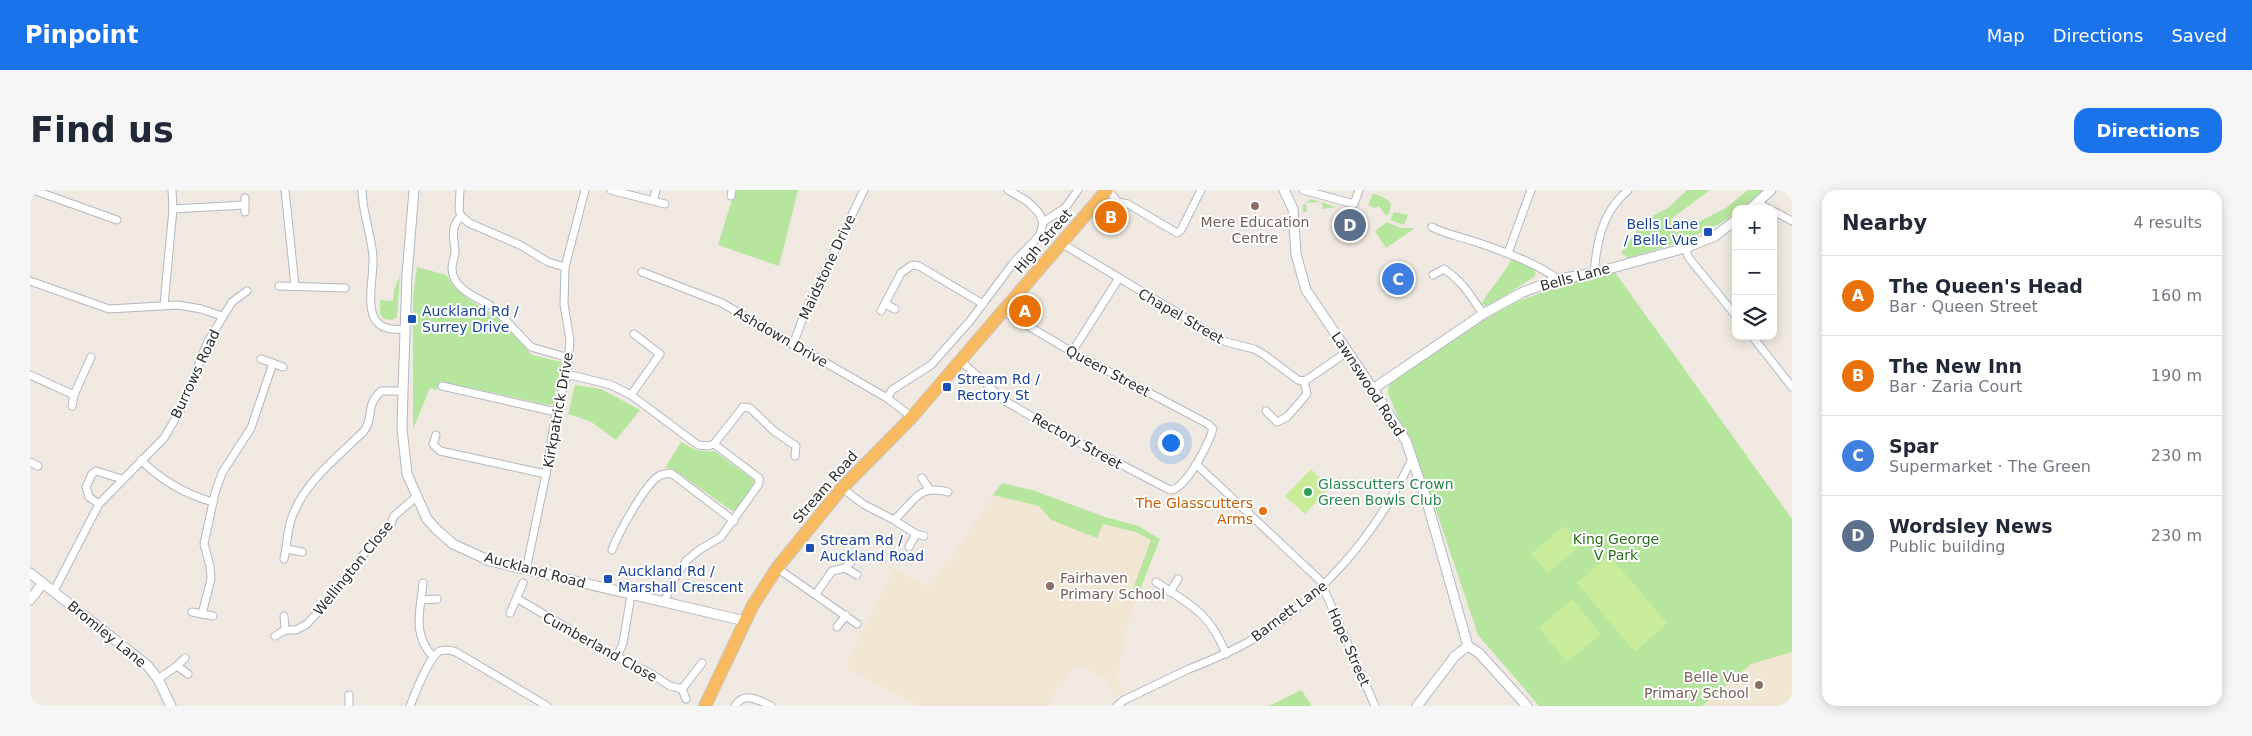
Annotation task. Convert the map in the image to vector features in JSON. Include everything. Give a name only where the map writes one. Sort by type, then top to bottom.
[{"type":"highway","name":"High Street","points":[[1003,311],[1060,243],[1108,190]]},
{"type":"highway","name":"Stream Road","points":[[705,706],[745,621],[777,568],[842,488],[912,417],[1003,311]]},
{"type":"street","points":[[33,190],[117,220]]},
{"type":"street","points":[[164,305],[173,209],[172,190]]},
{"type":"street","points":[[286,190],[294,286]]},
{"type":"street","points":[[362,190],[362,200],[373,259],[371,308],[375,321],[383,328],[406,330]]},
{"type":"street","name":"Auckland Road","points":[[414,190],[407,275],[403,391],[404,448],[407,474],[427,519],[453,544],[490,561],[745,621]]},
{"type":"street","points":[[460,190],[458,205],[461,216],[469,223],[520,245],[548,262],[565,266]]},
{"type":"street","name":"Kirkpatrick Drive","points":[[526,570],[546,474],[556,412],[567,374],[570,340],[564,304],[565,266],[584,190]]},
{"type":"street","points":[[611,190],[665,204]]},
{"type":"street","points":[[653,201],[656,190]]},
{"type":"street","name":"Maidstone Drive","points":[[793,345],[805,312],[864,190]]},
{"type":"street","points":[[1008,190],[1035,208],[1043,222]]},
{"type":"street","points":[[887,398],[892,390],[931,365],[983,304],[1014,262],[1037,240],[1043,222],[1065,208],[1078,190]]},
{"type":"street","points":[[1108,190],[1118,202],[1128,204],[1177,233],[1181,230],[1201,190]]},
{"type":"street","name":"Lawnswood Road","points":[[1284,190],[1293,209],[1296,254],[1302,281],[1347,352],[1399,428],[1412,459],[1427,502],[1468,646]]},
{"type":"street","points":[[1303,190],[1354,204],[1359,190]]},
{"type":"street","points":[[1508,254],[1531,190]]},
{"type":"street","points":[[1594,272],[1596,243],[1602,224],[1610,209],[1628,190]]},
{"type":"street","points":[[1755,205],[1771,190]]},
{"type":"street","points":[[1758,203],[1762,205]]},
{"type":"street","points":[[173,209],[245,205]]},
{"type":"street","points":[[1777,213],[1792,220]]},
{"type":"street","points":[[461,216],[456,221],[453,234],[455,252],[452,270],[455,280],[466,291],[490,305]]},
{"type":"street","name":"Bells Lane","points":[[1373,388],[1483,314],[1523,292],[1558,279],[1594,272],[1685,248],[1715,236],[1732,223]]},
{"type":"street","points":[[1432,227],[1443,233],[1508,254],[1545,270],[1558,279]]},
{"type":"street","name":"Chapel Street","points":[[1060,243],[1226,342],[1254,349],[1298,380],[1304,381]]},
{"type":"street","points":[[1685,248],[1689,258],[1732,311]]},
{"type":"street","points":[[880,312],[901,273],[912,266],[919,266],[983,304]]},
{"type":"street","points":[[1433,275],[1444,269],[1457,278],[1469,292],[1483,314]]},
{"type":"street","name":"Ashdown Drive","points":[[642,272],[722,303],[887,398],[912,417]]},
{"type":"street","points":[[1072,352],[1119,278]]},
{"type":"street","points":[[30,281],[109,309],[164,305],[202,308],[222,316]]},
{"type":"street","points":[[279,286],[345,288]]},
{"type":"street","name":"Burrows Road","points":[[54,591],[99,504],[164,438],[181,409],[208,341],[222,316],[232,302],[247,291]]},
{"type":"street","points":[[885,304],[895,309]]},
{"type":"street","points":[[497,311],[531,347],[569,358]]},
{"type":"street","name":"Queen Street","points":[[1003,311],[1072,352],[1208,424],[1213,429],[1196,464]]},
{"type":"street","points":[[631,395],[660,354],[634,334]]},
{"type":"street","points":[[1755,340],[1792,387]]},
{"type":"street","points":[[1266,411],[1277,422],[1286,417],[1307,394],[1304,381],[1347,352]]},
{"type":"street","points":[[72,406],[74,395],[91,357]]},
{"type":"street","points":[[261,359],[283,367]]},
{"type":"street","name":"Rectory Street","points":[[961,361],[1005,401],[1168,489],[1176,489],[1196,464]]},
{"type":"street","points":[[202,614],[211,578],[204,544],[213,502],[222,472],[251,428],[273,363]]},
{"type":"street","points":[[567,374],[611,385],[631,395],[698,445],[708,446],[714,444],[743,407],[750,408],[774,431],[796,446],[795,456]]},
{"type":"street","points":[[30,375],[74,395]]},
{"type":"street","points":[[442,386],[556,412]]},
{"type":"street","points":[[284,559],[291,520],[297,504],[306,491],[364,431],[370,420],[370,406],[381,391],[403,391]]},
{"type":"street","points":[[436,435],[434,444],[440,451],[546,474]]},
{"type":"street","points":[[664,602],[676,576],[686,561],[699,550],[721,538],[759,484],[758,478],[754,474],[714,444]]},
{"type":"street","name":"Barnett Lane","points":[[1116,706],[1124,700],[1250,642],[1324,586],[1351,556],[1376,522],[1412,459]]},
{"type":"street","points":[[141,460],[159,477],[179,490],[213,502]]},
{"type":"street","points":[[30,462],[38,466]]},
{"type":"street","points":[[1196,464],[1324,586]]},
{"type":"street","points":[[99,504],[90,497],[86,487],[92,474],[96,471],[122,479]]},
{"type":"street","points":[[612,550],[618,534],[652,483],[660,475],[671,473],[734,520]]},
{"type":"street","points":[[922,478],[929,489]]},
{"type":"street","points":[[842,488],[863,504],[916,534],[924,536]]},
{"type":"street","points":[[894,520],[914,499],[929,489],[948,492]]},
{"type":"street","name":"Wellington Close","points":[[274,636],[285,630],[296,630],[307,624],[330,599],[373,542],[390,526],[394,516],[416,497]]},
{"type":"street","points":[[909,547],[916,534]]},
{"type":"street","points":[[287,549],[302,552]]},
{"type":"street","points":[[816,594],[832,571],[845,568],[853,560]]},
{"type":"street","points":[[777,568],[857,624]]},
{"type":"street","points":[[845,568],[857,575]]},
{"type":"street","name":"Bromley Lane","points":[[30,573],[140,659],[158,679],[171,706]]},
{"type":"street","points":[[1170,592],[1178,579]]},
{"type":"street","points":[[1156,582],[1206,618],[1218,633],[1226,654]]},
{"type":"street","points":[[30,600],[43,583]]},
{"type":"street","points":[[423,583],[419,634],[424,647],[433,657]]},
{"type":"street","points":[[510,613],[518,599],[523,584]]},
{"type":"street","name":"Hope Street","points":[[1324,586],[1375,706]]},
{"type":"street","points":[[617,657],[623,643],[631,595]]},
{"type":"street","points":[[421,600],[437,598]]},
{"type":"street","name":"Cumberland Close","points":[[518,599],[569,629],[586,642],[650,673],[670,686],[682,689]]},
{"type":"street","points":[[192,612],[213,616]]},
{"type":"street","points":[[837,627],[846,615]]},
{"type":"street","points":[[284,616],[285,630]]},
{"type":"street","points":[[1417,706],[1455,656],[1468,646],[1479,653],[1527,706]]},
{"type":"street","points":[[410,706],[433,657],[441,651],[448,650],[456,652],[547,706]]},
{"type":"street","points":[[158,679],[185,658]]},
{"type":"street","points":[[686,699],[682,689],[702,663]]},
{"type":"street","points":[[177,666],[188,674]]},
{"type":"street","points":[[349,695],[349,706]]},
{"type":"street","points":[[735,706],[745,698],[756,699],[771,706]]},
{"type":"shaded area","points":[[1002,483],[1032,490],[1105,517],[1138,526],[1160,539],[1130,617],[1116,678],[1124,692],[1114,697],[1107,679],[1077,665],[1046,706],[920,706],[845,667],[893,569],[929,588]]},
{"type":"shaded area","name":"Belle Vue Primary School","points":[[1792,629],[1792,706],[1702,706],[1751,664]]},
{"type":"green space","points":[[735,190],[798,190],[779,266],[718,245]]},
{"type":"green space","points":[[1687,190],[1710,190],[1671,219],[1676,233],[1726,208],[1748,190],[1764,190],[1746,205],[1732,205],[1732,216],[1698,234],[1628,258],[1621,253],[1645,220],[1668,208]]},
{"type":"green space","points":[[1373,193],[1388,200],[1391,205],[1386,216],[1379,206],[1375,208],[1368,205]]},
{"type":"green space","points":[[1311,199],[1321,202],[1306,203],[1307,212],[1303,212],[1303,205]]},
{"type":"green space","points":[[1322,203],[1336,207],[1323,209]]},
{"type":"green space","points":[[1394,212],[1408,215],[1404,225],[1390,220]]},
{"type":"green space","points":[[1387,222],[1401,228],[1415,228],[1386,248],[1375,231]]},
{"type":"green space","points":[[1512,258],[1533,269],[1536,273],[1534,277],[1488,306],[1483,305],[1482,303]]},
{"type":"green space","points":[[417,267],[446,275],[455,288],[469,300],[487,310],[501,321],[532,355],[562,362],[553,404],[548,405],[440,381],[437,390],[430,388],[413,429],[413,295]]},
{"type":"green space","name":"King George V Park","points":[[1614,271],[1792,519],[1792,652],[1751,664],[1702,706],[1539,706],[1478,635],[1435,507],[1388,393],[1389,382],[1485,319],[1519,301],[1559,286]]},
{"type":"green space","points":[[400,275],[397,317],[392,320],[384,319],[380,314],[380,300],[393,301],[394,290]]},
{"type":"green space","points":[[575,385],[601,389],[640,410],[616,440],[590,421],[568,414]]},
{"type":"green space","points":[[681,442],[697,450],[714,451],[755,481],[737,510],[732,511],[673,469],[665,468]]},
{"type":"green space","name":"Glasscutters Crown Green Bowls Club","points":[[1311,469],[1330,488],[1305,514],[1285,496]]},
{"type":"green space","points":[[1002,483],[1032,490],[1105,517],[1138,526],[1160,539],[1137,597],[1131,594],[1151,540],[1136,532],[1103,524],[1097,538],[1051,520],[1039,506],[993,495]]},
{"type":"green space","points":[[1564,526],[1581,545],[1548,573],[1531,554]]},
{"type":"green space","points":[[1609,555],[1667,623],[1635,652],[1577,583]]},
{"type":"green space","points":[[1572,599],[1601,634],[1567,662],[1539,628]]},
{"type":"green space","points":[[1301,690],[1311,704],[1309,706],[1269,706]]},
{"type":"place","name":"Mere Education Centre","points":[[1255,206]]},
{"type":"place","name":"The New Inn","points":[[1111,217]]},
{"type":"place","name":"Wordsley News","points":[[1350,225]]},
{"type":"place","name":"Bells Lane / Belle Vue","points":[[1708,232]]},
{"type":"place","name":"Spar","points":[[1398,279]]},
{"type":"place","name":"The Queen's Head","points":[[1025,311]]},
{"type":"place","name":"Auckland Rd / Surrey Drive","points":[[412,319]]},
{"type":"place","name":"Stream Rd / Rectory St","points":[[947,387]]},
{"type":"place","name":"Glasscutters Crown Green Bowls Club","points":[[1308,492]]},
{"type":"place","name":"The Glasscutters Arms","points":[[1263,511]]},
{"type":"place","name":"Stream Rd / Auckland Road","points":[[810,548]]},
{"type":"place","name":"Auckland Rd / Marshall Crescent","points":[[608,579]]},
{"type":"place","name":"Fairhaven Primary School","points":[[1050,586]]},
{"type":"place","name":"Belle Vue Primary School","points":[[1759,685]]}]
